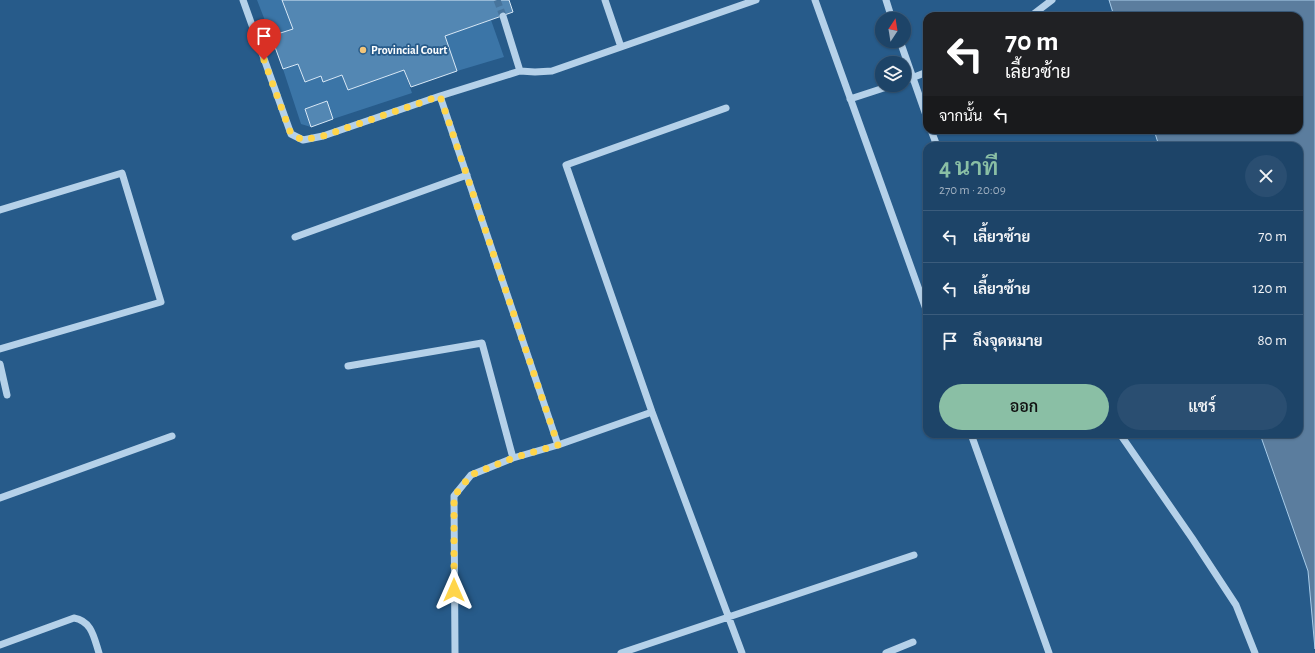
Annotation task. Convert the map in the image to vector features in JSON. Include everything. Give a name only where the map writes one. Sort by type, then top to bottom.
[{"type":"street","points":[[243,0],[291,134],[303,140],[323,136],[440,96],[520,71],[552,71],[756,0]]},
{"type":"street","points":[[605,0],[621,47]]},
{"type":"street","points":[[815,0],[923,301]]},
{"type":"street","points":[[886,0],[890,12]]},
{"type":"street","points":[[1036,12],[1052,0]]},
{"type":"street","points":[[503,16],[520,71]]},
{"type":"street","points":[[902,48],[923,107]]},
{"type":"street","points":[[913,78],[923,74]]},
{"type":"street","points":[[850,99],[875,91]]},
{"type":"street","points":[[440,96],[558,445]]},
{"type":"street","points":[[726,108],[566,165],[652,412],[742,653]]},
{"type":"street","points":[[0,210],[122,173],[161,302],[0,349]]},
{"type":"street","points":[[295,237],[467,175]]},
{"type":"street","points":[[348,366],[482,343],[513,458]]},
{"type":"street","points":[[0,364],[8,395]]},
{"type":"street","points":[[455,653],[454,496],[471,475],[513,458],[558,445],[652,412]]},
{"type":"street","points":[[0,498],[172,436]]},
{"type":"street","points":[[972,438],[1049,653]]},
{"type":"street","points":[[1123,438],[1236,604],[1255,653]]},
{"type":"street","points":[[621,653],[914,555]]},
{"type":"street","points":[[0,645],[74,618],[82,619],[90,627],[99,653]]},
{"type":"street","points":[[886,653],[914,642]]},
{"type":"shaded area","points":[[257,0],[282,0],[293,29],[271,36]]},
{"type":"shaded area","points":[[1109,0],[1315,0],[1315,649],[1308,571],[1261,438],[1303,438],[1303,142],[1158,142],[1155,134],[1303,134],[1303,12],[1113,12]]},
{"type":"shaded area","points":[[491,20],[504,57],[457,71],[445,36]]},
{"type":"shaded area","points":[[298,64],[305,82],[321,76],[323,82],[342,75],[348,90],[404,70],[412,93],[333,119],[326,101],[305,109],[311,127],[301,124],[283,69]]},
{"type":"building","name":"Provincial Court","points":[[282,0],[509,0],[513,12],[445,36],[457,71],[411,87],[404,70],[348,90],[342,75],[323,82],[321,76],[305,82],[298,64],[283,69],[271,36],[293,29]]},
{"type":"building","points":[[327,101],[333,119],[311,127],[305,109]]},
{"type":"tunnel","points":[[497,0],[503,16]]},
{"type":"place","name":"Provincial Court","points":[[363,50]]},
{"type":"route","points":[[264,60],[291,134],[303,140],[323,136],[440,96],[558,445],[513,458],[471,475],[454,496],[454,590]]}]
